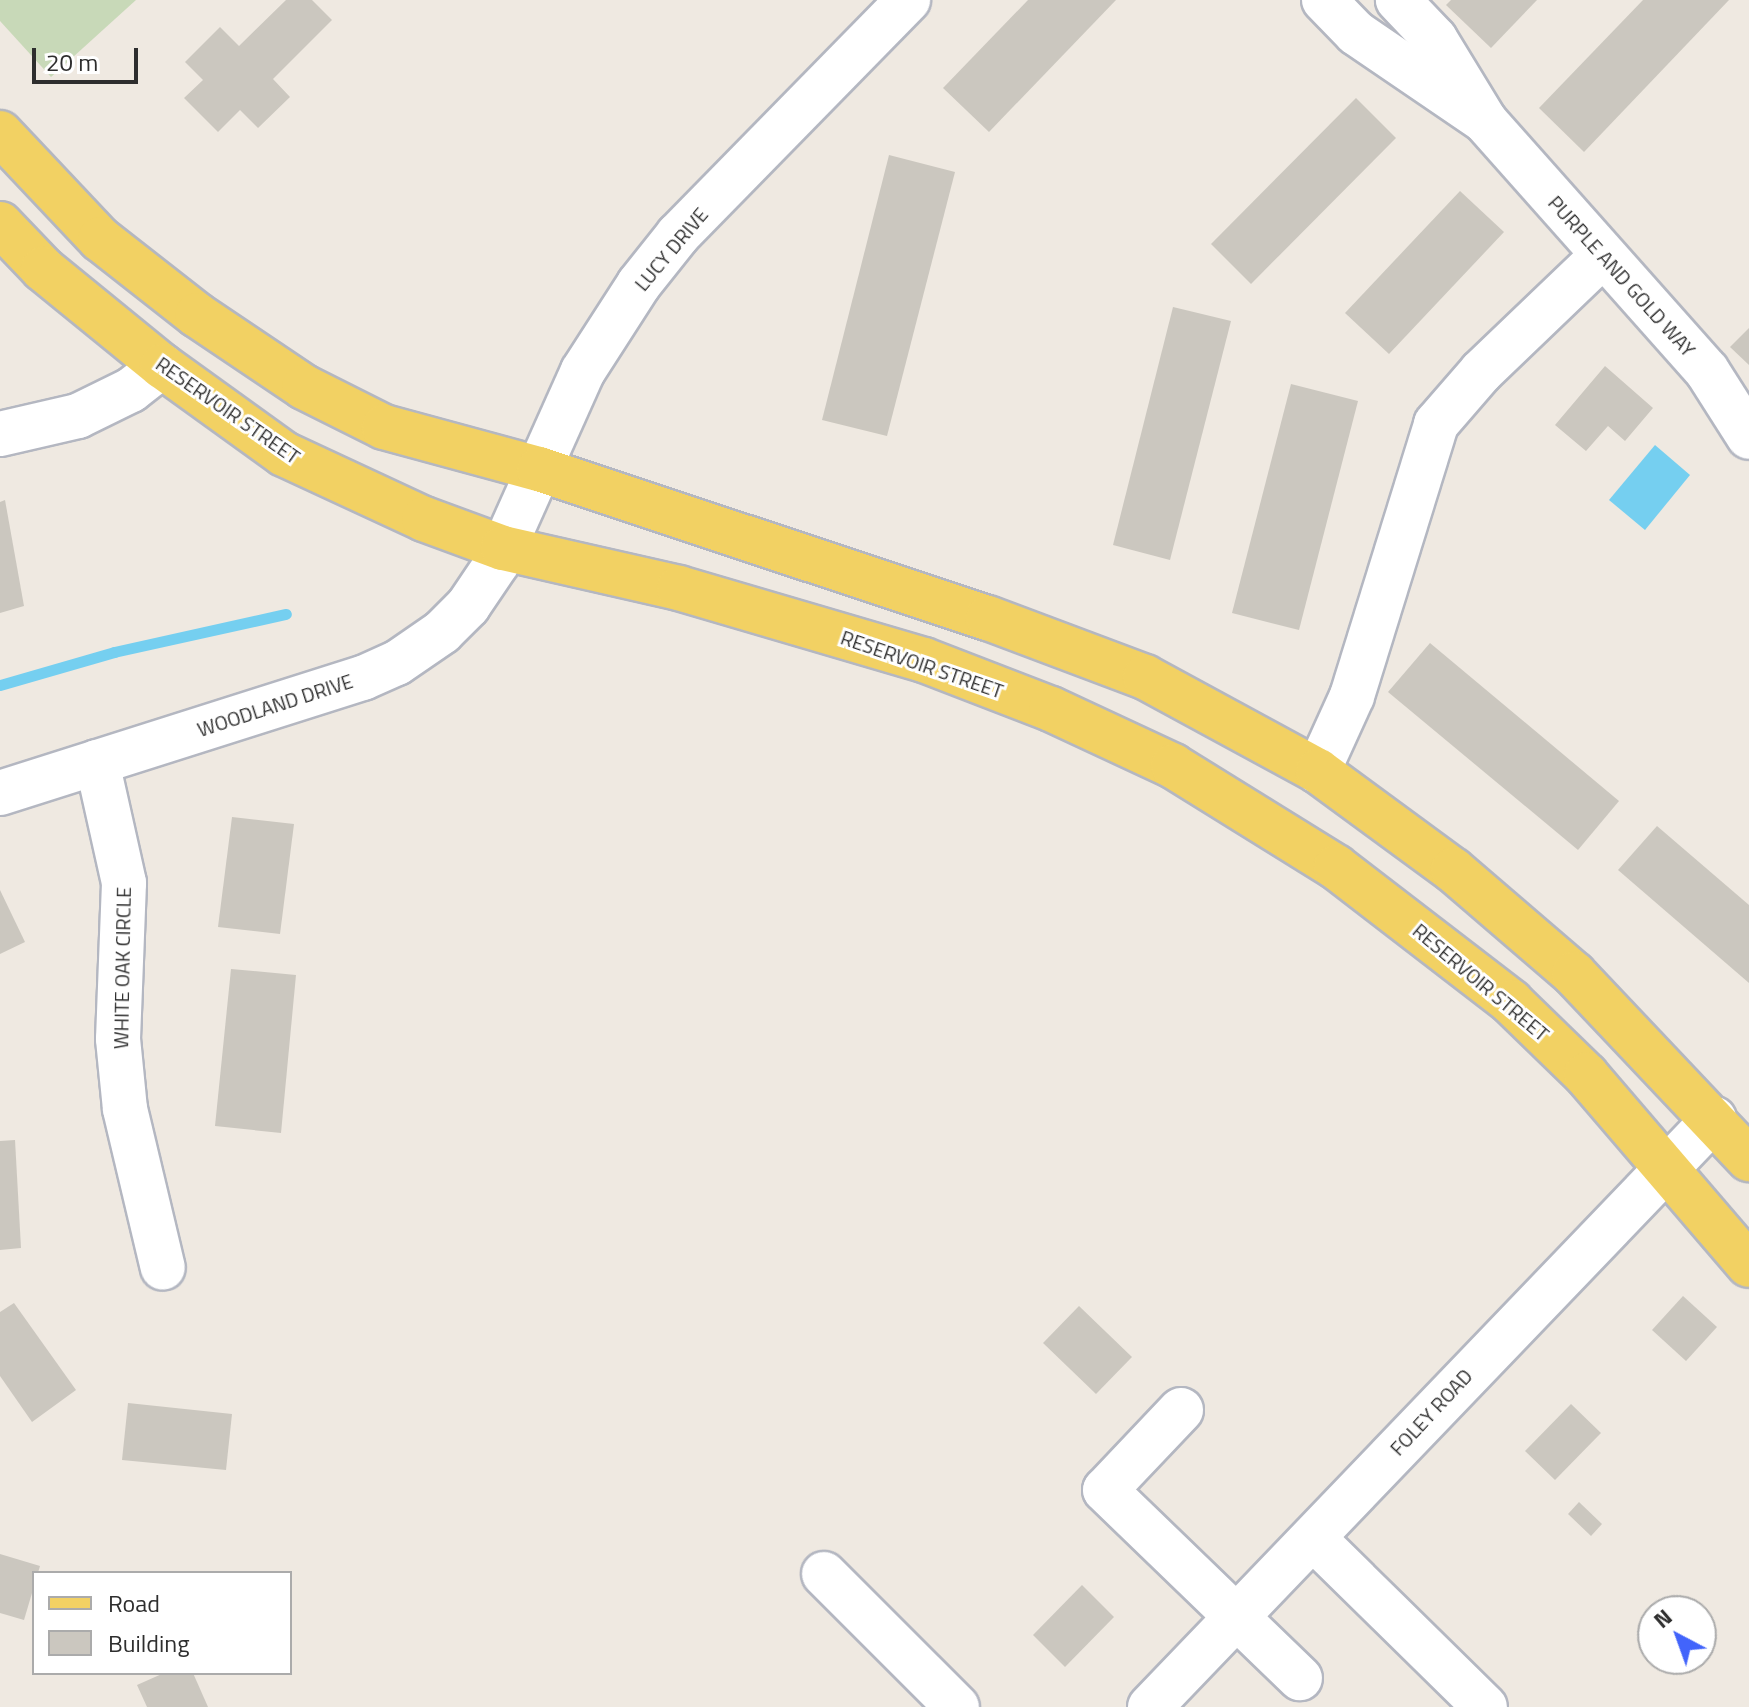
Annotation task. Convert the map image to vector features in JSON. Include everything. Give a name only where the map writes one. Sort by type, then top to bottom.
[{"type":"main road","points":[[0,133],[100,239],[197,315],[304,387],[384,427],[539,469],[988,618],[1145,677],[1318,771],[1453,870],[1574,974],[1749,1159]]},
{"type":"main road","name":"RESERVOIR STREET","points":[[0,224],[43,269],[162,366],[284,454],[424,519],[503,548],[679,588],[924,660],[1051,709],[1173,766],[1336,867],[1456,956],[1586,1075],[1749,1265]]},
{"type":"street","name":"LUCY DRIVE","points":[[503,548],[583,371],[639,284],[678,235],[908,0]]},
{"type":"street","name":"PURPLE AND GOLD WAY","points":[[1324,0],[1356,33],[1485,121]]},
{"type":"street","name":"PURPLE AND GOLD WAY","points":[[1398,0],[1435,39],[1485,121],[1707,371],[1749,437]]},
{"type":"street","points":[[1318,771],[1352,696],[1436,424],[1481,372],[1603,255]]},
{"type":"street","points":[[0,434],[78,416],[131,390],[162,366]]},
{"type":"street","name":"WOODLAND DRIVE","points":[[0,793],[397,663],[442,632],[468,606],[503,548]]},
{"type":"street","name":"WHITE OAK CIRCLE","points":[[97,762],[124,883],[118,1039],[125,1109],[163,1268]]},
{"type":"street","name":"FOLEY ROAD","points":[[1150,1707],[1665,1165],[1714,1119]]},
{"type":"street","points":[[1181,1410],[1105,1490],[1300,1678]]},
{"type":"street","points":[[1313,1538],[1485,1707]]},
{"type":"street","points":[[824,1574],[957,1707]]},
{"type":"green space","points":[[0,0],[136,0],[51,77],[0,21]]},
{"type":"water","points":[[1655,445],[1690,475],[1645,530],[1609,500]]},
{"type":"building","points":[[286,0],[312,0],[332,20],[273,79],[290,97],[258,128],[240,110],[218,132],[184,98],[203,80],[185,62],[220,27],[239,46]]},
{"type":"building","points":[[1028,0],[1116,0],[989,132],[943,88]]},
{"type":"building","points":[[1451,0],[1537,0],[1491,48],[1446,5]]},
{"type":"building","points":[[1643,0],[1729,0],[1584,152],[1539,108]]},
{"type":"building","points":[[1356,98],[1396,138],[1251,284],[1211,244]]},
{"type":"building","points":[[889,155],[955,172],[887,436],[822,420]]},
{"type":"building","points":[[1460,191],[1504,232],[1389,354],[1345,313]]},
{"type":"building","points":[[1173,307],[1231,321],[1170,560],[1113,545]]},
{"type":"building","points":[[1749,328],[1749,365],[1730,347]]},
{"type":"building","points":[[1605,366],[1653,408],[1625,441],[1608,426],[1586,451],[1555,425]]},
{"type":"building","points":[[1291,384],[1358,401],[1299,630],[1232,613]]},
{"type":"building","points":[[5,500],[24,606],[0,613],[0,502]]},
{"type":"building","points":[[1430,643],[1619,801],[1578,850],[1388,692]]},
{"type":"building","points":[[232,817],[294,824],[280,934],[218,927]]},
{"type":"building","points":[[1657,826],[1749,905],[1749,983],[1618,870]]},
{"type":"building","points":[[0,890],[25,942],[0,954]]},
{"type":"building","points":[[231,969],[296,975],[281,1133],[215,1126]]},
{"type":"building","points":[[15,1140],[21,1248],[0,1250],[0,1141]]},
{"type":"building","points":[[1683,1296],[1717,1327],[1686,1361],[1652,1330]]},
{"type":"building","points":[[14,1303],[76,1390],[32,1422],[0,1376],[0,1312]]},
{"type":"building","points":[[1079,1306],[1132,1357],[1096,1394],[1043,1343]]},
{"type":"building","points":[[128,1403],[232,1414],[226,1470],[122,1460]]},
{"type":"building","points":[[1571,1404],[1601,1433],[1555,1480],[1525,1451]]},
{"type":"building","points":[[1579,1502],[1602,1524],[1591,1536],[1568,1514]]},
{"type":"building","points":[[0,1554],[40,1566],[39,1571],[32,1571],[32,1593],[24,1620],[0,1613]]},
{"type":"building","points":[[1082,1585],[1114,1617],[1065,1667],[1033,1635]]},
{"type":"building","points":[[160,1675],[194,1675],[208,1707],[147,1707],[137,1685]]},
{"type":"waterway","points":[[0,685],[114,652],[286,614]]}]
